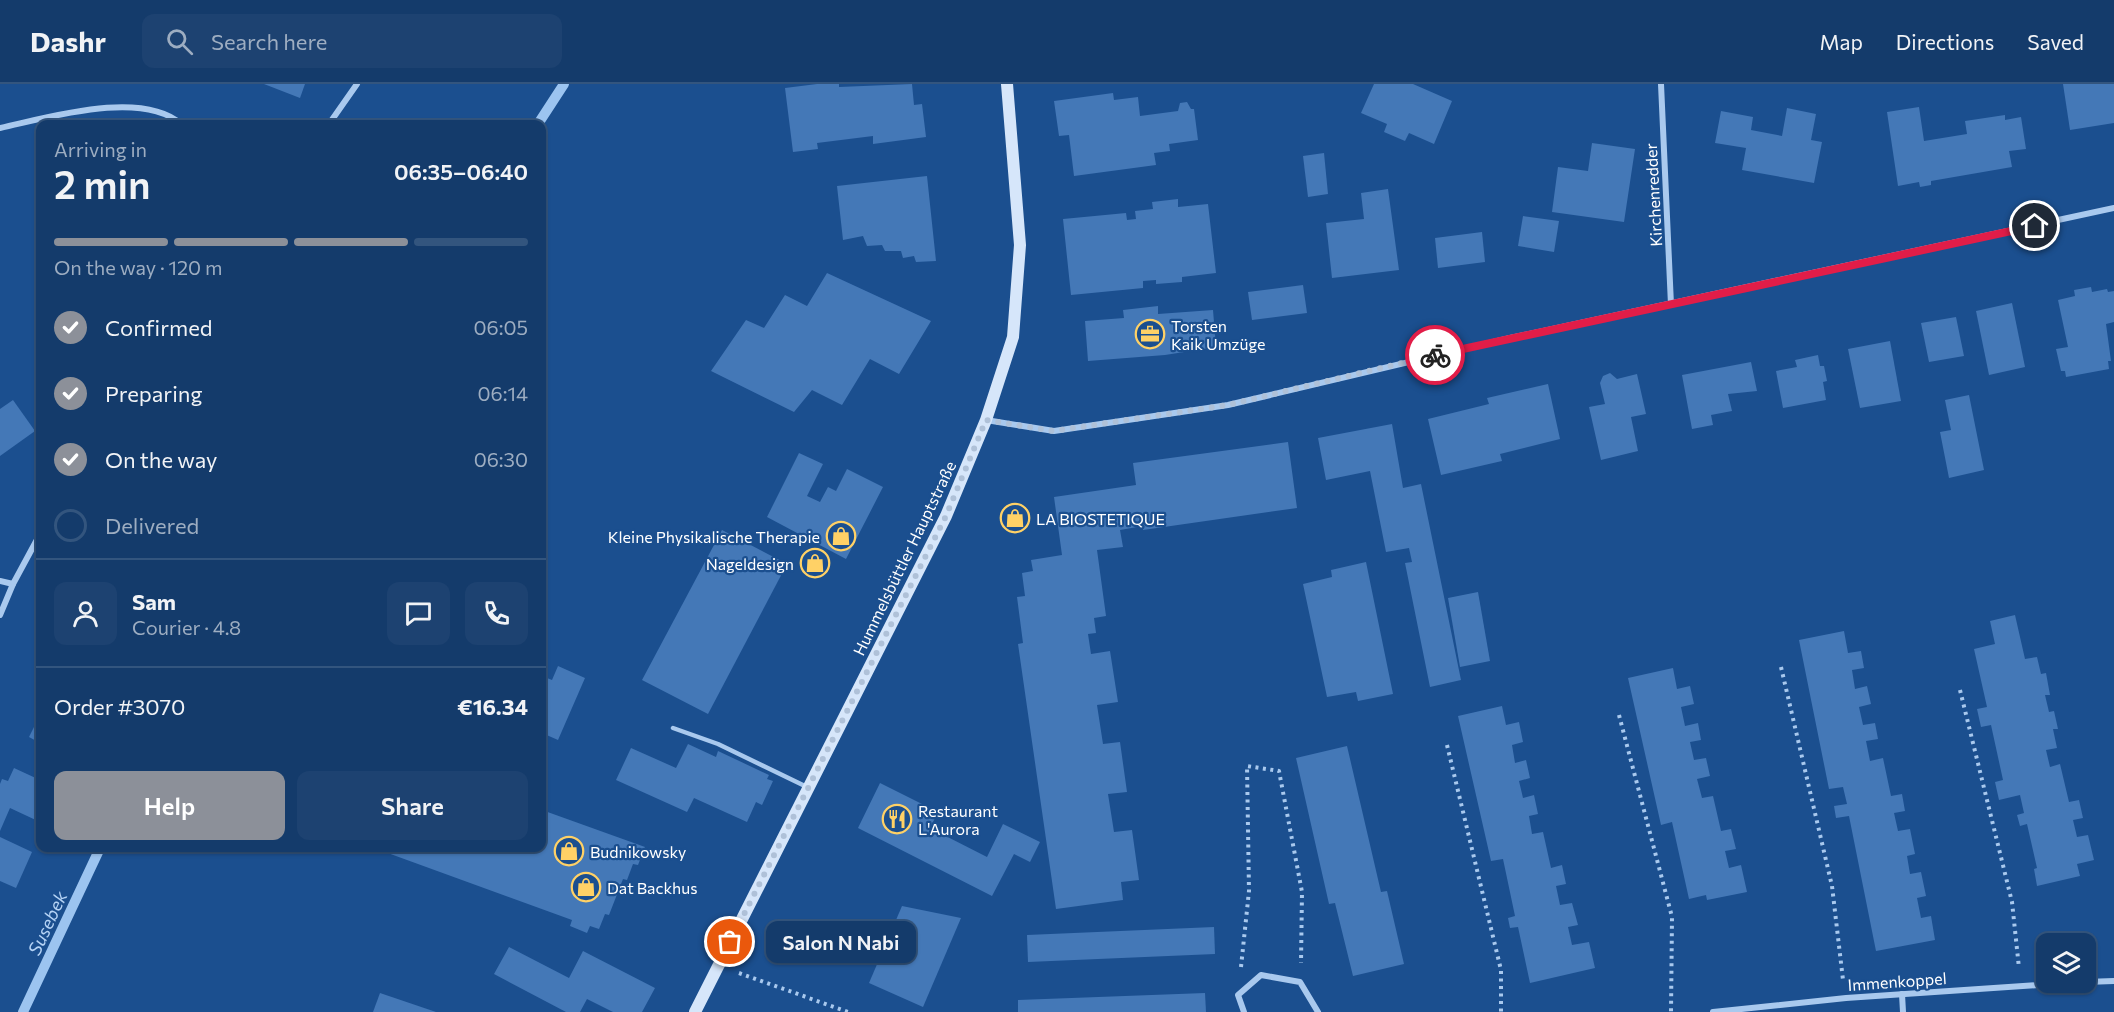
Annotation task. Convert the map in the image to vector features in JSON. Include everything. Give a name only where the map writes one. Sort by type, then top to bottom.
[{"type":"main road","name":"Hummelsbüttler Hauptstraße","points":[[695,1012],[946,516],[986,420],[1013,337],[1020,245],[1006,84]]},
{"type":"street","points":[[332,120],[357,84]]},
{"type":"street","name":"Kirchenredder","points":[[1661,84],[1671,305]]},
{"type":"street","points":[[39,120],[98,108],[139,108],[175,120]]},
{"type":"street","points":[[0,128],[36,121]]},
{"type":"street","points":[[986,420],[1053,431],[1228,405],[1498,341],[2114,208]]},
{"type":"street","points":[[0,615],[13,584],[36,541]]},
{"type":"street","points":[[0,581],[13,584]]},
{"type":"street","points":[[1244,1012],[1238,995],[1261,975],[1300,982],[1318,1012]]},
{"type":"street","name":"Immenkoppel","points":[[2096,982],[2114,981]]},
{"type":"street","name":"Immenkoppel","points":[[1713,1012],[1846,998],[2036,986]]},
{"type":"street","points":[[1902,994],[1903,1012]]},
{"type":"lane","points":[[672,728],[718,744],[809,788]]},
{"type":"path","points":[[1781,667],[1832,886],[1846,998]]},
{"type":"path","points":[[1960,690],[2012,902],[2021,987]]},
{"type":"path","points":[[1619,715],[1671,917],[1671,1012]]},
{"type":"path","points":[[1447,746],[1501,970],[1501,1012]]},
{"type":"path","points":[[1238,995],[1249,891],[1247,766],[1279,771],[1302,892],[1300,982]]},
{"type":"path","points":[[718,966],[848,1012]]},
{"type":"building","points":[[264,84],[305,84],[300,98]]},
{"type":"building","points":[[839,84],[839,87],[912,84],[914,105],[922,104],[926,137],[873,144],[873,136],[817,143],[818,149],[793,152],[785,88]]},
{"type":"building","points":[[1374,84],[1413,84],[1452,101],[1434,144],[1409,133],[1405,141],[1384,132],[1387,124],[1361,113]]},
{"type":"building","points":[[2063,84],[2114,84],[2114,123],[2070,130]]},
{"type":"building","points":[[1113,93],[1114,100],[1138,97],[1140,116],[1178,111],[1180,103],[1187,102],[1191,109],[1194,109],[1198,140],[1169,144],[1170,151],[1154,153],[1156,165],[1074,176],[1069,135],[1059,136],[1054,101]]},
{"type":"building","points":[[1919,107],[1924,141],[1967,134],[1965,121],[2005,115],[2005,120],[2021,117],[2026,149],[2009,151],[2012,167],[1931,181],[1931,185],[1920,187],[1919,182],[1898,186],[1887,112]]},
{"type":"building","points":[[1787,108],[1816,114],[1811,140],[1822,142],[1814,183],[1742,170],[1746,148],[1715,143],[1721,111],[1753,117],[1751,130],[1782,136]]},
{"type":"building","points":[[1592,143],[1635,149],[1624,222],[1552,212],[1558,167],[1588,171]]},
{"type":"building","points":[[1324,153],[1328,194],[1308,197],[1303,156]]},
{"type":"building","points":[[927,176],[936,261],[916,262],[914,256],[903,258],[901,251],[885,251],[882,245],[867,246],[863,236],[843,240],[837,186]]},
{"type":"building","points":[[1388,189],[1399,270],[1332,278],[1326,223],[1364,219],[1361,193]]},
{"type":"building","points":[[1178,199],[1178,207],[1208,204],[1216,273],[1182,277],[1182,282],[1156,284],[1156,280],[1143,281],[1143,288],[1071,295],[1063,219],[1126,213],[1127,220],[1136,219],[1135,211],[1153,209],[1152,202]]},
{"type":"building","points":[[1523,216],[1559,221],[1554,252],[1518,246]]},
{"type":"building","points":[[1482,232],[1485,262],[1438,268],[1435,238]]},
{"type":"building","points":[[827,273],[931,321],[899,374],[870,359],[842,405],[812,390],[794,412],[711,371],[746,320],[764,328],[785,295],[807,306]]},
{"type":"building","points":[[1303,285],[1307,313],[1252,320],[1248,292]]},
{"type":"building","points":[[2091,287],[2092,292],[2107,289],[2108,292],[2114,291],[2114,322],[2106,324],[2111,361],[2108,361],[2109,369],[2066,377],[2065,371],[2061,371],[2056,349],[2068,347],[2058,300],[2075,296],[2074,290]]},
{"type":"building","points":[[2012,303],[2025,367],[1989,375],[1976,311]]},
{"type":"building","name":"Torsten Kaik Umzüge","points":[[1158,306],[1158,314],[1213,310],[1216,347],[1165,355],[1088,361],[1085,321],[1124,318],[1123,310]]},
{"type":"building","points":[[1956,317],[1964,356],[1929,362],[1921,323]]},
{"type":"building","points":[[1890,341],[1901,401],[1860,408],[1848,349]]},
{"type":"building","points":[[1818,355],[1820,366],[1824,366],[1827,381],[1823,382],[1826,400],[1783,408],[1776,371],[1797,367],[1795,360]]},
{"type":"building","points":[[1751,362],[1757,391],[1728,394],[1732,411],[1711,415],[1713,425],[1692,429],[1682,375]]},
{"type":"building","points":[[1610,373],[1617,379],[1637,374],[1646,414],[1631,417],[1638,451],[1601,460],[1589,407],[1605,404],[1600,383],[1603,376]]},
{"type":"building","points":[[1548,384],[1560,439],[1500,454],[1502,461],[1441,475],[1428,419],[1489,404],[1487,398]]},
{"type":"building","points":[[1969,395],[1984,470],[1949,478],[1940,432],[1951,430],[1945,400]]},
{"type":"building","points":[[13,400],[35,431],[0,456],[0,409]]},
{"type":"building","points":[[1392,424],[1403,488],[1421,484],[1461,680],[1430,687],[1405,563],[1412,562],[1409,548],[1386,552],[1370,471],[1326,480],[1318,438]]},
{"type":"building","points":[[1288,442],[1297,508],[1143,530],[1143,526],[1120,530],[1123,547],[1097,550],[1106,616],[1094,618],[1096,633],[1088,634],[1091,654],[1110,651],[1118,702],[1097,705],[1103,744],[1120,742],[1127,792],[1108,794],[1114,832],[1132,830],[1139,880],[1121,882],[1123,900],[1056,909],[1018,644],[1023,643],[1017,597],[1025,596],[1022,573],[1033,571],[1031,560],[1062,555],[1054,497],[1136,485],[1133,463]]},
{"type":"building","points":[[799,453],[823,464],[807,496],[820,502],[828,487],[836,491],[847,469],[883,487],[846,559],[767,517]]},
{"type":"building","points":[[722,530],[787,564],[708,714],[642,680]]},
{"type":"building","points":[[1366,562],[1393,694],[1358,701],[1356,692],[1327,697],[1303,584],[1332,577],[1331,570]]},
{"type":"building","points":[[1478,592],[1490,661],[1460,667],[1448,598]]},
{"type":"building","points":[[2015,615],[2025,659],[2037,657],[2041,674],[2046,673],[2050,695],[2045,695],[2049,712],[2054,711],[2058,729],[2053,729],[2057,748],[2046,750],[2050,767],[2060,764],[2069,802],[2079,800],[2083,818],[2073,820],[2077,837],[2088,835],[2094,860],[2077,864],[2080,876],[2037,886],[2034,869],[2037,868],[2027,824],[2020,826],[2017,815],[2024,813],[2020,795],[1999,800],[1995,782],[2003,780],[1991,725],[1981,727],[1977,709],[1987,707],[1974,649],[1995,644],[1990,621]]},
{"type":"building","points":[[1844,631],[1848,653],[1861,651],[1864,668],[1852,670],[1855,689],[1867,686],[1871,704],[1859,707],[1863,725],[1875,723],[1878,739],[1866,741],[1870,761],[1883,758],[1891,796],[1902,794],[1905,811],[1894,813],[1898,831],[1910,829],[1915,854],[1907,856],[1910,874],[1921,872],[1926,896],[1917,898],[1921,918],[1931,916],[1935,940],[1876,951],[1849,816],[1836,818],[1834,806],[1847,804],[1843,787],[1829,789],[1799,640]]},
{"type":"building","points":[[558,666],[585,678],[558,740],[546,735],[546,678],[552,680]]},
{"type":"building","points":[[1673,668],[1677,689],[1690,686],[1694,704],[1681,707],[1685,726],[1698,723],[1701,740],[1690,742],[1694,760],[1706,758],[1710,776],[1697,779],[1702,798],[1713,796],[1721,831],[1731,829],[1736,849],[1725,851],[1729,868],[1741,865],[1747,892],[1707,900],[1706,895],[1689,899],[1672,822],[1661,825],[1628,678]]},
{"type":"building","points":[[1502,706],[1506,725],[1519,722],[1523,742],[1512,745],[1515,763],[1526,760],[1530,778],[1519,781],[1523,798],[1534,795],[1538,814],[1529,816],[1532,834],[1543,832],[1551,868],[1562,865],[1566,884],[1556,886],[1560,905],[1572,903],[1578,925],[1568,927],[1572,945],[1589,942],[1595,968],[1530,983],[1518,927],[1510,928],[1508,918],[1515,916],[1503,859],[1491,861],[1458,716]]},
{"type":"building","points":[[36,723],[36,741],[29,737]]},
{"type":"building","points":[[688,744],[716,757],[718,751],[769,775],[767,779],[773,781],[762,805],[756,802],[747,822],[694,798],[687,812],[616,780],[631,748],[676,768]]},
{"type":"building","points":[[1347,746],[1381,892],[1387,891],[1404,964],[1353,976],[1335,903],[1329,904],[1296,758]]},
{"type":"building","points":[[14,768],[36,778],[36,820],[10,808],[0,831],[0,784],[2,779],[8,781]]},
{"type":"building","points":[[880,783],[938,812],[930,828],[987,857],[1003,824],[1040,842],[1030,862],[1014,854],[992,896],[858,828]]},
{"type":"building","points":[[546,811],[645,847],[638,865],[633,864],[627,880],[623,879],[609,915],[605,914],[599,929],[590,926],[587,933],[570,926],[572,920],[385,852],[546,852]]},
{"type":"building","points":[[0,837],[32,852],[16,888],[0,881]]},
{"type":"building","points":[[902,906],[961,918],[923,1007],[869,983]]},
{"type":"building","points":[[1214,927],[1215,954],[1028,962],[1027,935]]},
{"type":"building","points":[[509,947],[569,978],[583,951],[655,988],[642,1012],[613,1012],[587,999],[580,1012],[566,1012],[494,974]]},
{"type":"building","points":[[380,993],[436,1012],[373,1012]]},
{"type":"building","points":[[1205,993],[1206,1012],[1018,1012],[1018,1000]]},
{"type":"waterway","name":"Susebek","points":[[541,120],[564,84]]},
{"type":"waterway","name":"Susebek","points":[[23,1012],[98,852]]},
{"type":"way so far","points":[[730,942],[946,516],[986,420],[1053,431],[1228,405],[1435,355]]},
{"type":"place","name":"Torsten Kaik Umzüge","points":[[1150,334]]},
{"type":"place","name":"LA BIOSTETIQUE","points":[[1015,518]]},
{"type":"place","name":"Kleine Physikalische Therapie","points":[[841,536]]},
{"type":"place","name":"Nageldesign","points":[[815,563]]},
{"type":"place","name":"Restaurant L'Aurora","points":[[897,819]]},
{"type":"place","name":"Budnikowsky","points":[[569,851]]},
{"type":"place","name":"Dat Backhus","points":[[586,887]]},
{"type":"place","name":"Salon N Nabi","points":[[730,942]]},
{"type":"route","points":[[1435,355],[2035,226]]}]
